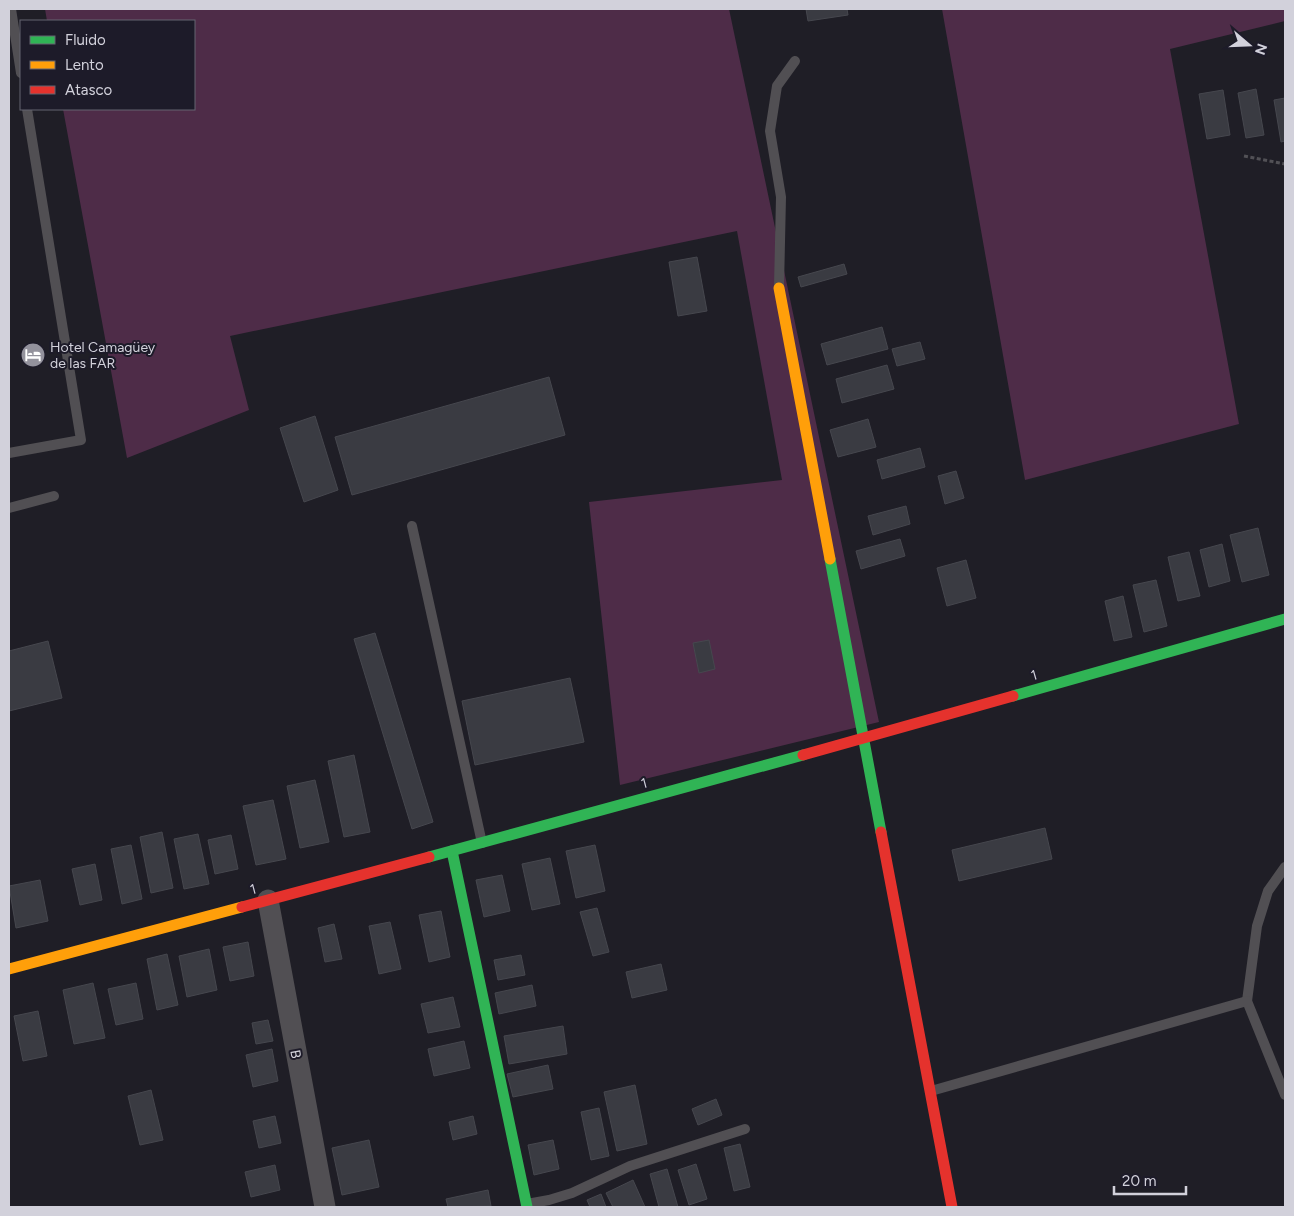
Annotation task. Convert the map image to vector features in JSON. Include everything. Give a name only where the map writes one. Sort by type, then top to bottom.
[{"type":"street","points":[[779,288],[952,1207]]},
{"type":"street","name":"1","points":[[9,969],[864,739],[1285,619]]},
{"type":"street","points":[[452,851],[526,1206]]},
{"type":"street","name":"B","points":[[268,900],[325,1207]]},
{"type":"lane","points":[[11,9],[20,68]]},
{"type":"lane","points":[[779,288],[781,197],[770,131],[777,86],[795,61]]},
{"type":"lane","points":[[9,453],[82,440],[27,110]]},
{"type":"lane","points":[[9,508],[54,496]]},
{"type":"lane","points":[[412,526],[482,843]]},
{"type":"lane","points":[[1285,867],[1268,891],[1256,926],[1248,1001],[1285,1095]]},
{"type":"lane","points":[[930,1092],[1248,1001]]},
{"type":"lane","points":[[526,1206],[572,1194],[630,1166],[745,1129]]},
{"type":"path","points":[[1244,156],[1285,164]]},
{"type":"shaded area","points":[[45,9],[729,9],[879,722],[620,785],[589,502],[782,480],[737,231],[230,336],[249,410],[127,458],[63,110],[195,110],[195,20],[47,20]]},
{"type":"shaded area","points":[[942,9],[1285,9],[1285,21],[1170,49],[1239,424],[1025,480]]},
{"type":"building","points":[[806,9],[847,9],[848,15],[808,21]]},
{"type":"building","points":[[1256,89],[1264,135],[1246,138],[1238,93]]},
{"type":"building","points":[[1223,90],[1230,135],[1207,139],[1199,94]]},
{"type":"building","points":[[1285,98],[1285,141],[1281,142],[1274,100]]},
{"type":"building","points":[[697,257],[707,311],[678,316],[669,262]]},
{"type":"building","points":[[844,264],[847,274],[801,287],[798,277]]},
{"type":"building","points":[[882,327],[888,349],[827,365],[821,344]]},
{"type":"building","points":[[920,342],[925,359],[897,366],[892,349]]},
{"type":"building","points":[[887,365],[894,389],[842,403],[836,379]]},
{"type":"building","points":[[549,377],[565,435],[352,495],[335,437]]},
{"type":"building","points":[[315,416],[338,490],[304,502],[280,428]]},
{"type":"building","points":[[868,419],[876,447],[838,457],[830,430]]},
{"type":"building","points":[[920,448],[925,467],[882,479],[877,460]]},
{"type":"building","points":[[956,471],[964,498],[945,504],[938,476]]},
{"type":"building","points":[[906,506],[910,524],[873,535],[868,516]]},
{"type":"building","points":[[1258,528],[1269,575],[1242,582],[1230,535]]},
{"type":"building","points":[[900,539],[905,556],[861,569],[856,551]]},
{"type":"building","points":[[1222,544],[1230,581],[1209,587],[1200,550]]},
{"type":"building","points":[[1189,552],[1200,596],[1178,601],[1168,557]]},
{"type":"building","points":[[966,560],[976,598],[947,606],[937,568]]},
{"type":"building","points":[[1156,580],[1167,626],[1144,632],[1133,585]]},
{"type":"building","points":[[1123,596],[1132,637],[1114,641],[1105,601]]},
{"type":"building","points":[[375,633],[433,822],[412,829],[354,639]]},
{"type":"building","points":[[709,640],[715,669],[699,673],[693,643]]},
{"type":"building","points":[[48,641],[62,698],[9,711],[9,651]]},
{"type":"building","points":[[570,678],[584,742],[475,765],[462,701]]},
{"type":"building","points":[[354,755],[370,832],[344,837],[328,761]]},
{"type":"building","points":[[315,780],[329,842],[300,848],[287,786]]},
{"type":"building","points":[[273,800],[286,859],[256,865],[243,806]]},
{"type":"building","points":[[1045,828],[1052,859],[959,881],[952,850]]},
{"type":"building","points":[[162,832],[173,888],[151,893],[140,837]]},
{"type":"building","points":[[198,834],[209,884],[184,889],[174,839]]},
{"type":"building","points":[[231,835],[238,869],[215,874],[208,840]]},
{"type":"building","points":[[131,845],[142,899],[122,904],[111,849]]},
{"type":"building","points":[[595,845],[605,891],[576,898],[566,851]]},
{"type":"building","points":[[550,858],[560,904],[532,910],[522,864]]},
{"type":"building","points":[[95,864],[102,900],[80,905],[72,869]]},
{"type":"building","points":[[502,875],[510,911],[484,917],[476,880]]},
{"type":"building","points":[[40,880],[48,921],[16,928],[9,886]]},
{"type":"building","points":[[597,908],[609,952],[593,956],[580,912]]},
{"type":"building","points":[[441,911],[450,957],[429,962],[419,915]]},
{"type":"building","points":[[390,922],[401,969],[379,974],[369,926]]},
{"type":"building","points":[[334,924],[342,959],[325,962],[318,928]]},
{"type":"building","points":[[248,942],[254,976],[230,981],[223,947]]},
{"type":"building","points":[[209,949],[217,990],[187,997],[179,956]]},
{"type":"building","points":[[167,954],[178,1005],[157,1010],[147,959]]},
{"type":"building","points":[[521,955],[525,975],[498,980],[494,960]]},
{"type":"building","points":[[661,964],[667,990],[632,998],[626,972]]},
{"type":"building","points":[[93,983],[105,1038],[74,1044],[63,990]]},
{"type":"building","points":[[136,983],[143,1019],[116,1025],[108,989]]},
{"type":"building","points":[[532,985],[536,1006],[499,1014],[495,993]]},
{"type":"building","points":[[453,997],[460,1027],[428,1033],[421,1004]]},
{"type":"building","points":[[38,1011],[47,1056],[23,1061],[14,1016]]},
{"type":"building","points":[[268,1020],[273,1041],[256,1044],[252,1023]]},
{"type":"building","points":[[563,1026],[567,1054],[509,1064],[504,1036]]},
{"type":"building","points":[[464,1041],[470,1068],[434,1076],[428,1049]]},
{"type":"building","points":[[272,1049],[278,1081],[253,1087],[246,1055]]},
{"type":"building","points":[[548,1065],[553,1089],[513,1097],[507,1074]]},
{"type":"building","points":[[635,1085],[647,1144],[617,1151],[604,1092]]},
{"type":"building","points":[[151,1090],[163,1140],[140,1145],[128,1096]]},
{"type":"building","points":[[716,1099],[722,1115],[698,1125],[692,1109]]},
{"type":"building","points":[[599,1108],[609,1156],[591,1160],[581,1112]]},
{"type":"building","points":[[275,1116],[281,1143],[259,1148],[253,1121]]},
{"type":"building","points":[[473,1116],[477,1134],[453,1140],[449,1122]]},
{"type":"building","points":[[369,1140],[379,1187],[342,1195],[332,1148]]},
{"type":"building","points":[[553,1140],[559,1169],[534,1175],[528,1145]]},
{"type":"building","points":[[740,1144],[750,1187],[734,1191],[724,1148]]},
{"type":"building","points":[[696,1164],[707,1199],[689,1205],[678,1170]]},
{"type":"building","points":[[275,1165],[280,1190],[251,1197],[245,1172]]},
{"type":"building","points":[[667,1169],[678,1207],[659,1207],[650,1174]]},
{"type":"building","points":[[633,1180],[645,1207],[613,1207],[606,1193]]},
{"type":"building","points":[[488,1190],[491,1206],[448,1207],[446,1199]]},
{"type":"building","points":[[601,1194],[606,1207],[590,1207],[587,1200]]},
{"type":"traffic: fast","points":[[830,559],[881,832]]},
{"type":"traffic: fast","points":[[1013,696],[1285,619]]},
{"type":"traffic: fast","points":[[429,857],[803,755]]},
{"type":"traffic: fast","points":[[452,851],[527,1207]]},
{"type":"traffic: slow","points":[[779,288],[830,559]]},
{"type":"traffic: slow","points":[[9,969],[242,907]]},
{"type":"traffic: jam","points":[[803,755],[1013,696]]},
{"type":"traffic: jam","points":[[881,832],[952,1207]]},
{"type":"traffic: jam","points":[[242,907],[429,857]]},
{"type":"place","name":"Hotel Camagüey de las FAR","points":[[33,355]]}]
